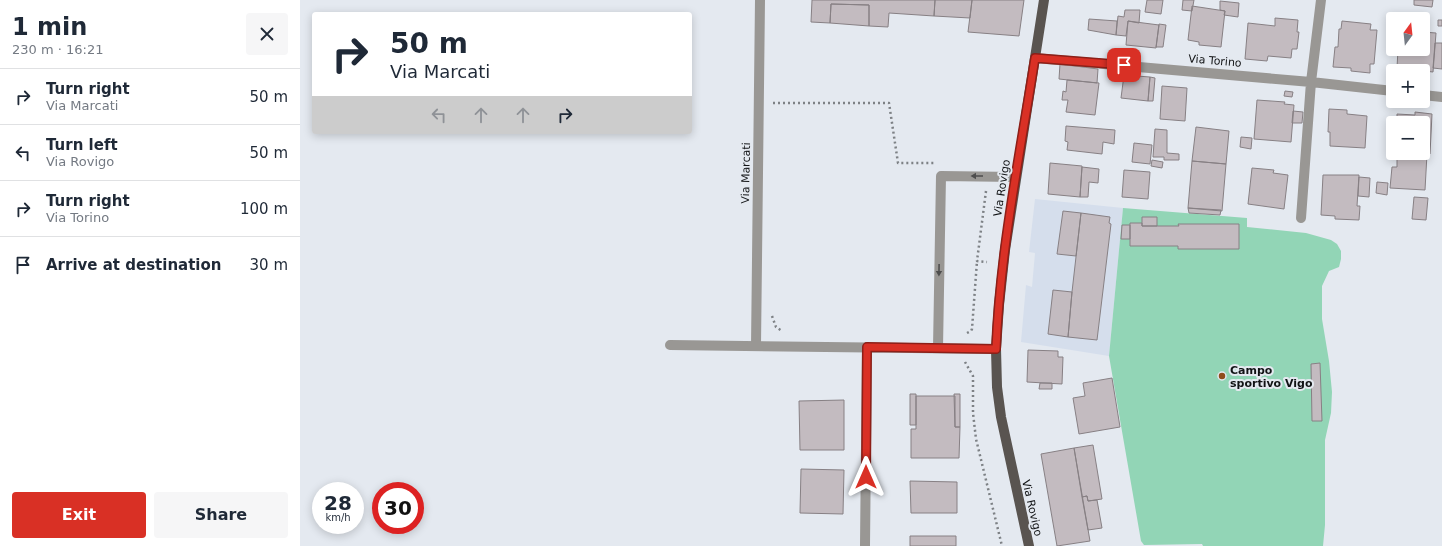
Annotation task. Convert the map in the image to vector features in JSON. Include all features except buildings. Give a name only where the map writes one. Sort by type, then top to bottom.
[{"type":"main road","name":"Via Rovigo","points":[[1029,546],[1001,417],[997,387],[996,349],[1002,278],[1016,177],[1044,0]]},
{"type":"street","name":"Via Marcati","points":[[756,346],[760,0]]},
{"type":"street","points":[[1301,218],[1311,82],[1321,0]]},
{"type":"street","name":"Via Torino","points":[[1035,58],[1311,82],[1386,90]]},
{"type":"street","points":[[1430,96],[1442,97]]},
{"type":"street","points":[[938,348],[941,176],[1016,177]]},
{"type":"street","points":[[670,345],[996,349]]},
{"type":"street","points":[[865,546],[867,347]]},
{"type":"path","points":[[774,111],[775,95]]},
{"type":"path","points":[[759,103],[889,103],[898,163],[942,163]]},
{"type":"path","points":[[965,333],[968,333],[972,329],[977,261],[986,185]]},
{"type":"path","points":[[977,261],[987,262]]},
{"type":"path","points":[[772,308],[772,316],[776,327],[780,331],[786,332]]},
{"type":"path","points":[[965,358],[965,363],[973,376],[973,413],[976,439],[1002,546]]},
{"type":"shaded area","points":[[1035,199],[1123,208],[1109,356],[1021,342],[1026,285],[1032,287],[1035,253],[1029,252]]},
{"type":"green space","name":"Campo sportivo Vigo","points":[[1123,208],[1247,218],[1247,227],[1306,233],[1331,240],[1337,244],[1341,251],[1339,267],[1329,271],[1322,286],[1322,319],[1329,361],[1332,392],[1331,413],[1325,440],[1325,525],[1323,546],[1203,546],[1202,544],[1144,545],[1141,541],[1109,356]]},
{"type":"place","name":"Campo sportivo Vigo","points":[[1222,376]]},
{"type":"route","points":[[866,477],[867,347],[996,349],[1005,250],[1035,58],[1124,65]]}]
